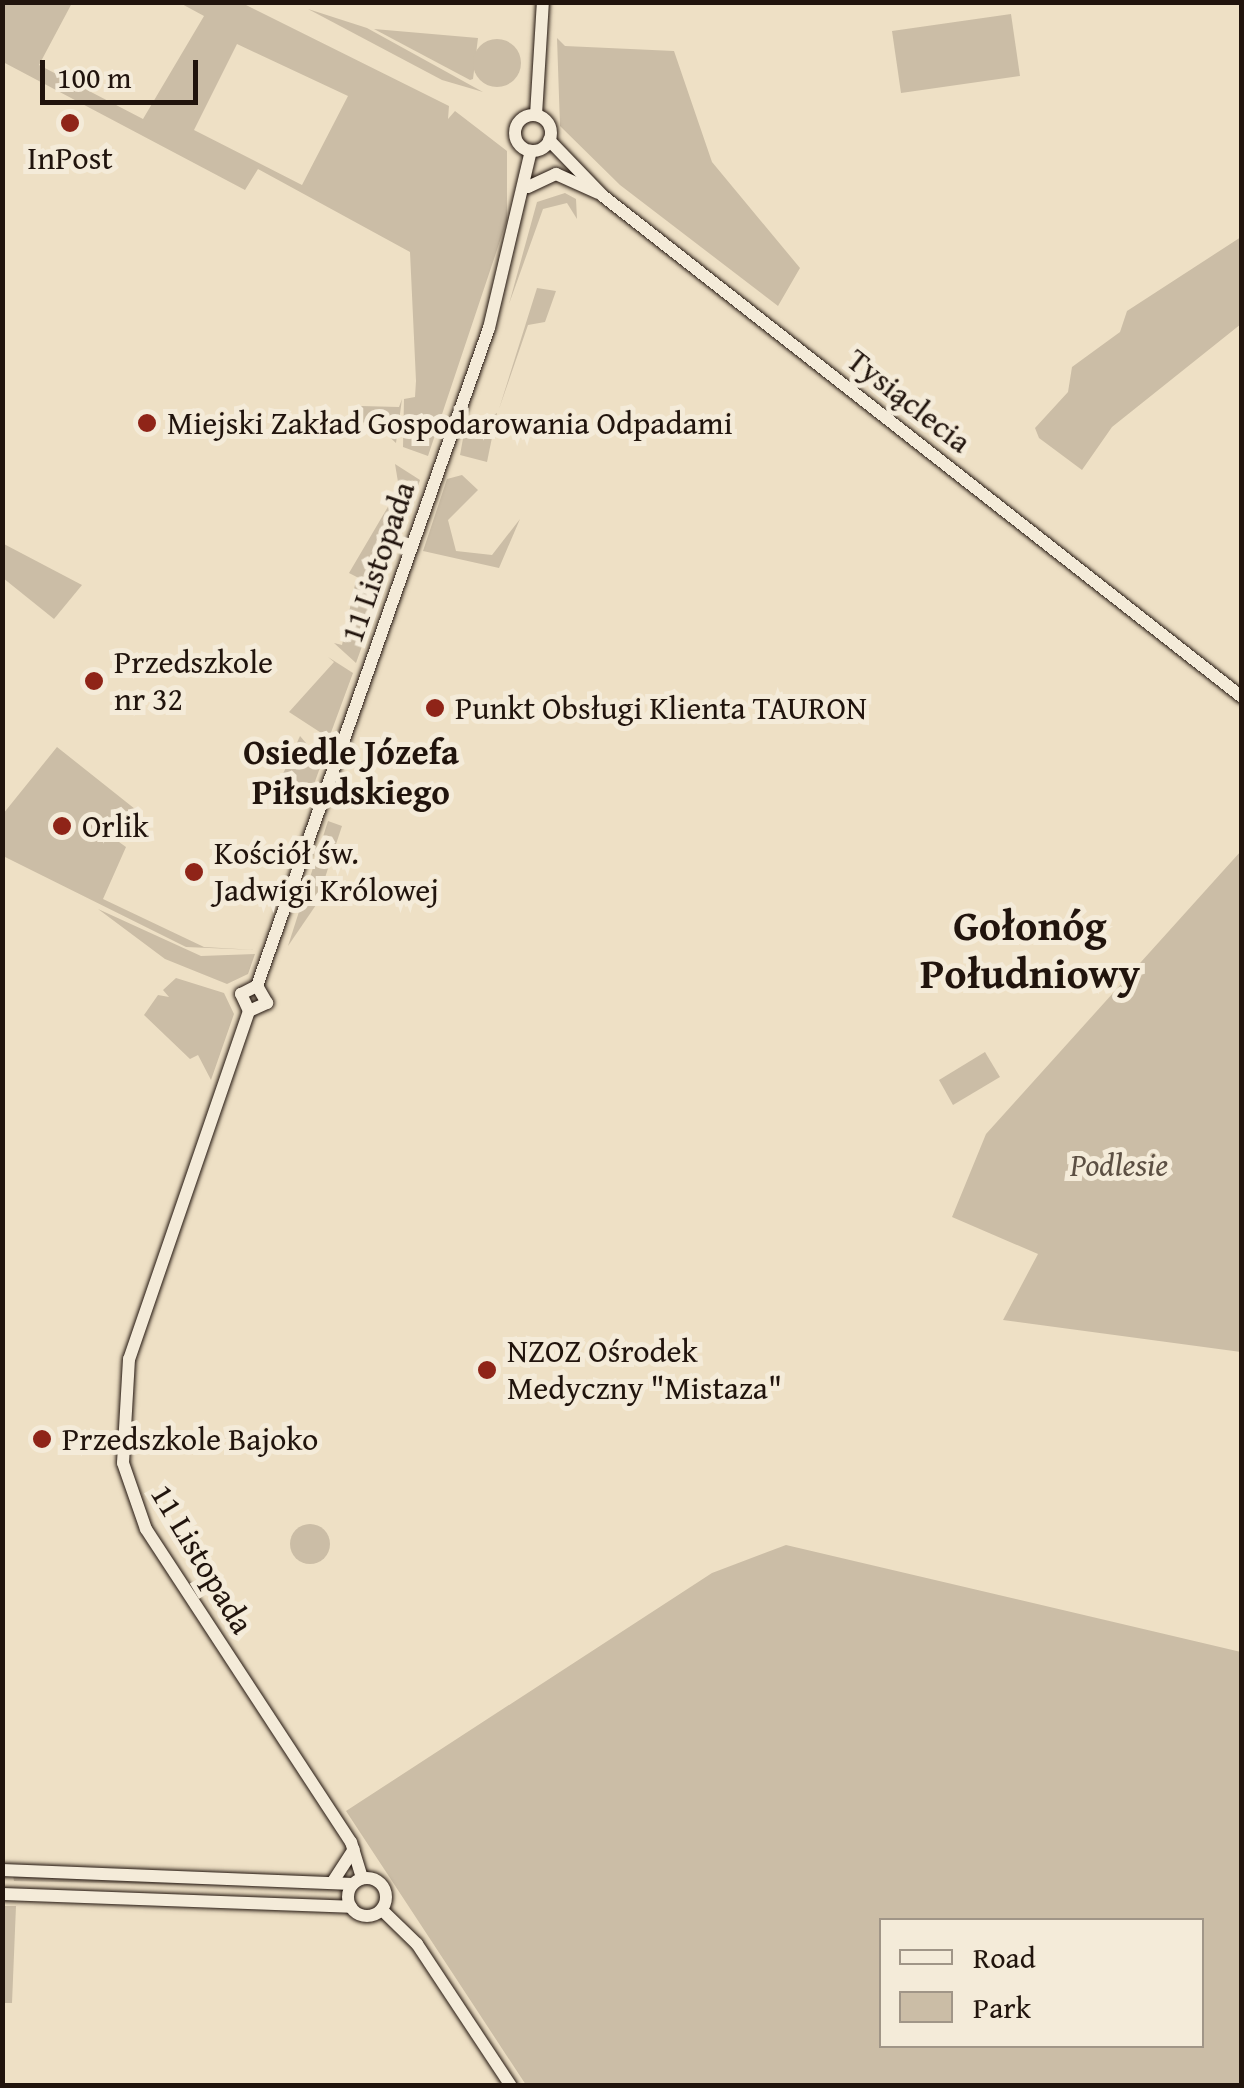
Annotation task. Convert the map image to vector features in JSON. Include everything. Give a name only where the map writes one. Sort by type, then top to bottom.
[{"type":"street","points":[[536,115],[543,2]]},
{"type":"street","name":"Tysiąclecia","points":[[536,115],[549,140],[603,196],[1242,698]]},
{"type":"street","name":"11 Listopada","points":[[358,1881],[354,1849],[155,1545],[123,1463],[132,1348],[250,1011],[266,1003],[257,986],[488,328],[528,187],[531,151],[516,127],[536,115]]},
{"type":"street","points":[[531,151],[549,140]]},
{"type":"street","points":[[528,187],[556,174],[603,196]]},
{"type":"street","points":[[330,1884],[354,1849]]},
{"type":"street","points":[[2,1870],[382,1884],[382,1910],[417,1944],[511,2086]]},
{"type":"street","points":[[351,1907],[358,1881]]},
{"type":"street","points":[[2,1894],[351,1907],[364,1916],[382,1910]]},
{"type":"green space","points":[[2,3],[72,3],[39,65],[143,119],[204,16],[180,3],[242,3],[449,106],[448,119],[455,111],[507,151],[507,220],[428,456],[403,447],[404,399],[415,397],[416,381],[410,252],[258,169],[245,190],[3,62]],"holes":[[[237,44],[348,96],[302,185],[194,130]]]},
{"type":"green space","points":[[308,9],[367,28],[483,92],[442,80]]},
{"type":"green space","points":[[1011,14],[1020,76],[901,93],[892,31]]},
{"type":"green space","points":[[374,29],[478,38],[473,79],[470,80]]},
{"type":"green space","points":[[557,38],[565,46],[674,51],[712,162],[800,268],[778,306],[620,185],[560,126]]},
{"type":"green space","points":[[497,39],[514,46],[521,63],[514,80],[497,87],[480,80],[473,63],[480,46]]},
{"type":"green space","points":[[565,193],[576,199],[577,219],[567,203],[543,209],[509,304],[537,202]]},
{"type":"green space","points":[[1241,237],[1241,324],[1112,427],[1082,470],[1039,438],[1035,428],[1068,392],[1072,367],[1120,332],[1127,311]]},
{"type":"green space","points":[[537,288],[556,291],[545,322],[528,325],[499,409]]},
{"type":"green space","points":[[402,399],[396,443],[374,423],[355,422],[361,406],[399,407]]},
{"type":"green space","points":[[497,413],[487,462],[460,455],[464,433]]},
{"type":"green space","points":[[395,464],[420,480],[402,534],[388,535],[398,545],[382,590],[349,573],[399,488]]},
{"type":"green space","points":[[462,475],[478,490],[448,520],[456,551],[492,555],[520,519],[499,568],[423,551],[447,479]]},
{"type":"green space","points":[[2,543],[82,585],[54,619],[3,578]]},
{"type":"green space","points":[[356,580],[381,593],[356,663],[334,643],[342,645]]},
{"type":"green space","points":[[328,657],[353,673],[329,738],[289,712],[334,662]]},
{"type":"green space","points":[[300,736],[322,762],[308,801],[278,785]]},
{"type":"green space","name":"Orlik","points":[[57,747],[135,809],[112,837],[126,847],[103,899],[204,947],[256,950],[186,947],[3,856],[3,814]]},
{"type":"green space","points":[[328,821],[342,826],[316,905],[288,946]]},
{"type":"green space","name":"Podlesie","points":[[1241,851],[1241,1352],[1003,1320],[1038,1254],[952,1217],[986,1134]]},
{"type":"green space","points":[[98,909],[201,956],[255,954],[248,974],[227,984],[165,959]]},
{"type":"green space","points":[[176,978],[224,993],[234,1014],[211,1080],[198,1055],[190,1059],[144,1015],[158,995],[169,997],[163,990]]},
{"type":"green space","points":[[985,1052],[1000,1077],[953,1105],[939,1080]]},
{"type":"green space","points":[[310,1524],[324,1530],[330,1544],[324,1558],[310,1564],[296,1558],[290,1544],[296,1530]]},
{"type":"green space","points":[[786,1545],[1241,1652],[1241,2085],[526,2085],[346,1811],[712,1573]]},
{"type":"green space","points":[[13,1875],[311,1887],[14,1881]]},
{"type":"green space","points":[[3,1906],[16,1906],[12,2003],[3,2003]]},
{"type":"place","name":"InPost","points":[[70,123]]},
{"type":"place","name":"Miejski Zakład Gospodarowania Odpadami","points":[[147,423]]},
{"type":"place","name":"Przedszkole nr 32","points":[[94,681]]},
{"type":"place","name":"Punkt Obsługi Klienta TAURON","points":[[435,708]]},
{"type":"place","name":"Orlik","points":[[62,826]]},
{"type":"place","name":"Kościół św. Jadwigi Królowej","points":[[194,872]]},
{"type":"place","name":"NZOZ Ośrodek Medyczny \"Mistaza\"","points":[[487,1370]]},
{"type":"place","name":"Przedszkole Bajoko","points":[[42,1439]]},
{"type":"district","name":"Osiedle Józefa Piłsudskiego","points":[[351,772]]},
{"type":"district","name":"Gołonóg Południowy","points":[[1030,949]]}]
